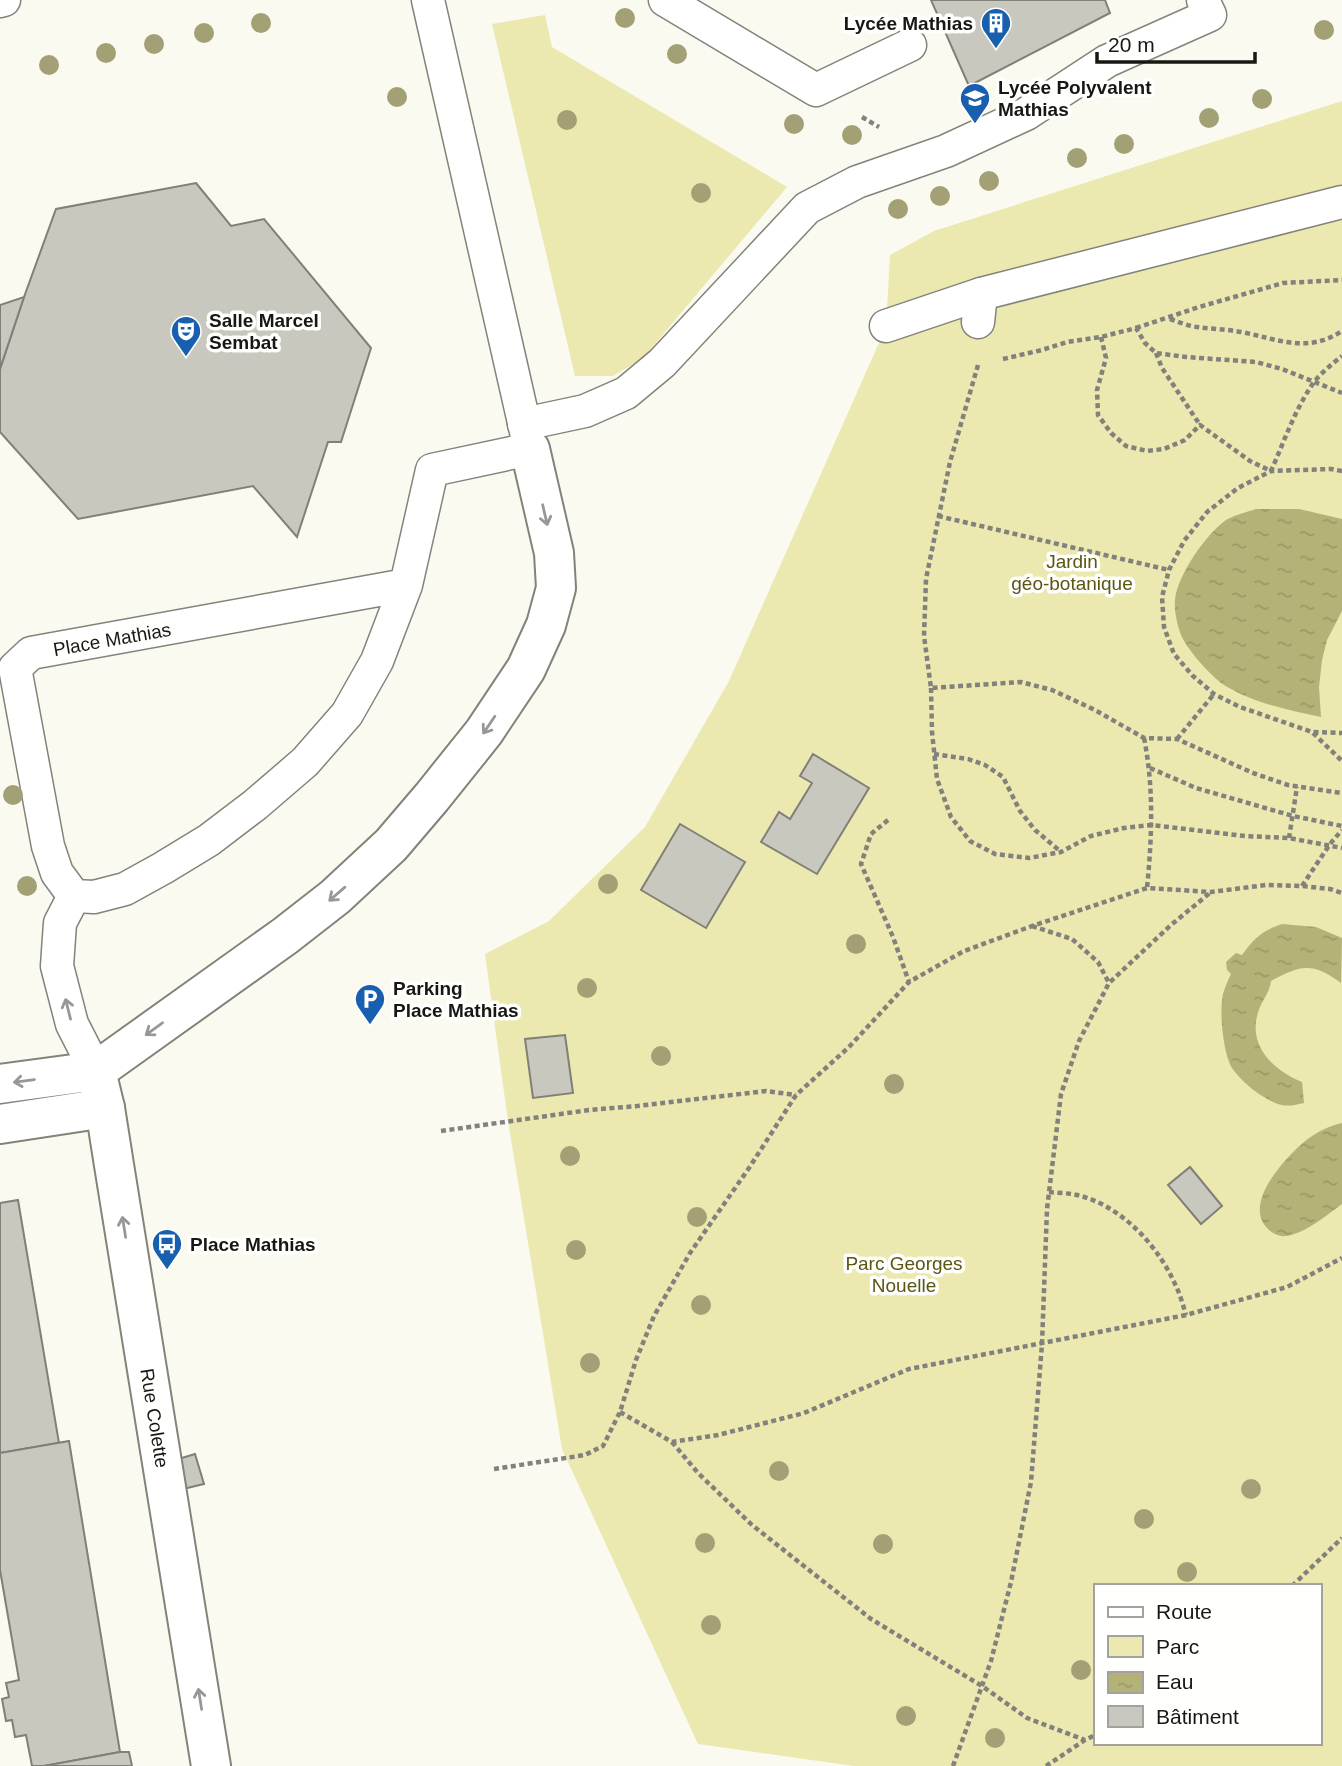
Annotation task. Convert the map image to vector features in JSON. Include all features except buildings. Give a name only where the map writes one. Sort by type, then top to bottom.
[{"type":"main road","points":[[0,1084],[96,1071],[285,936],[335,897],[391,845],[432,797],[484,732],[526,668],[547,625],[556,588],[554,553],[527,436]]},
{"type":"main road","name":"Rue Colette","points":[[96,1071],[105,1108],[211,1766]]},
{"type":"main road","points":[[0,1124],[105,1108]]},
{"type":"lane","points":[[428,0],[527,436]]},
{"type":"lane","points":[[665,0],[816,90],[910,45]]},
{"type":"lane","points":[[96,1071],[72,1024],[57,967],[60,923],[74,895],[94,897],[125,889],[218,833],[255,806],[304,762],[347,714],[377,662],[406,585],[432,470],[527,436],[626,393],[662,363],[807,208],[857,182],[946,151],[1026,114],[1107,61],[1210,15],[1203,0]]},
{"type":"lane","points":[[886,327],[980,308],[1342,202]]},
{"type":"lane","name":"Place Mathias","points":[[74,895],[57,873],[48,846],[15,668],[31,653],[406,585]]},
{"type":"path","points":[[816,90],[881,128],[946,151]]},
{"type":"path","points":[[1003,359],[1136,328],[1283,283],[1342,280]]},
{"type":"path","points":[[1169,318],[1193,327],[1240,332],[1302,345],[1331,339],[1342,331]]},
{"type":"path","points":[[1136,328],[1145,343],[1156,353],[1162,368],[1200,425],[1250,461],[1271,471],[1342,471]]},
{"type":"path","points":[[1101,337],[1106,358],[1097,390],[1098,415],[1111,433],[1126,446],[1147,452],[1164,449],[1185,440],[1200,425]]},
{"type":"path","points":[[1156,353],[1256,362],[1282,369],[1342,393]]},
{"type":"path","points":[[1342,356],[1314,383],[1294,418],[1271,471],[1238,488],[1207,512],[1184,541],[1170,570],[1162,597],[1164,627],[1174,654],[1193,676],[1214,694],[1240,707],[1312,732],[1342,733]]},
{"type":"path","points":[[990,362],[976,365],[950,462],[926,579],[924,636],[931,688],[934,754],[937,779],[951,817],[970,841],[995,854],[1029,858],[1061,852],[1091,836],[1151,825],[1245,836],[1289,838],[1342,848]]},
{"type":"path","points":[[938,516],[1170,570]]},
{"type":"path","points":[[931,688],[1021,682],[1052,690],[1095,710],[1144,738],[1177,739],[1253,773],[1297,787],[1342,793]]},
{"type":"path","points":[[1177,739],[1214,694]]},
{"type":"path","points":[[1312,732],[1342,761]]},
{"type":"path","points":[[1144,738],[1150,768],[1151,848],[1147,888]]},
{"type":"path","points":[[934,754],[968,759],[1003,776],[1020,811],[1035,830],[1061,852]]},
{"type":"path","points":[[1150,768],[1196,788],[1342,828],[1302,886]]},
{"type":"path","points":[[1289,838],[1297,787]]},
{"type":"path","points":[[888,820],[872,834],[861,864],[893,937],[909,982]]},
{"type":"path","points":[[494,1469],[585,1455],[603,1446],[620,1412],[636,1360],[654,1316],[690,1253],[796,1095],[849,1047],[909,982],[964,951],[1147,888],[1211,892],[1266,885],[1302,886],[1342,893]]},
{"type":"path","points":[[953,1766],[982,1686],[1011,1582],[1031,1482],[1042,1344],[1047,1209],[1061,1094],[1079,1041],[1109,983],[1211,892]]},
{"type":"path","points":[[1032,926],[1072,939],[1098,962],[1109,983]]},
{"type":"path","points":[[441,1131],[589,1110],[766,1091],[796,1095]]},
{"type":"path","points":[[1049,1192],[1077,1195],[1103,1205],[1127,1221],[1147,1241],[1165,1266],[1175,1284],[1186,1315]]},
{"type":"path","points":[[672,1442],[718,1435],[804,1413],[909,1369],[1186,1315],[1287,1287],[1342,1258]]},
{"type":"path","points":[[620,1412],[672,1442],[698,1473],[752,1525],[871,1619],[982,1686],[1027,1718],[1085,1740]]},
{"type":"path","points":[[1294,1584],[1342,1538]]},
{"type":"path","points":[[1046,1766],[1094,1736]]},
{"type":"green space","points":[[545,15],[552,47],[787,187],[643,358],[613,376],[575,376],[492,24]]},
{"type":"green space","name":"Parc Georges Nouelle","points":[[1342,101],[1342,1766],[854,1766],[698,1744],[562,1449],[508,1121],[485,954],[549,921],[645,827],[729,681],[886,327],[890,255],[934,231]]},
{"type":"water","points":[[1256,509],[1299,509],[1342,519],[1342,611],[1327,640],[1322,660],[1319,687],[1321,717],[1283,709],[1224,685],[1193,653],[1179,629],[1175,608],[1177,590],[1194,556],[1218,526],[1237,515]]},
{"type":"water","points":[[1282,924],[1316,927],[1342,938],[1341,983],[1314,969],[1291,972],[1271,981],[1256,1020],[1256,1032],[1264,1053],[1280,1070],[1302,1082],[1304,1103],[1291,1105],[1281,1105],[1259,1094],[1235,1072],[1226,1052],[1222,1021],[1223,994],[1231,974],[1227,970],[1226,962],[1236,953],[1242,955],[1264,932]]},
{"type":"water","points":[[1342,1123],[1342,1204],[1293,1235],[1273,1233],[1261,1218],[1260,1206],[1269,1182],[1304,1142],[1322,1130]]},
{"type":"place","name":"Lycée Mathias","points":[[996,50]]},
{"type":"place","name":"Lycée Polyvalent Mathias","points":[[975,125]]},
{"type":"place","name":"Salle Marcel Sembat","points":[[186,358]]},
{"type":"place","name":"Parking Place Mathias","points":[[370,1026]]},
{"type":"place","name":"Place Mathias","points":[[167,1271]]},
{"type":"park label","name":"Jardin géo-botanique","points":[[1072,572]]}]
